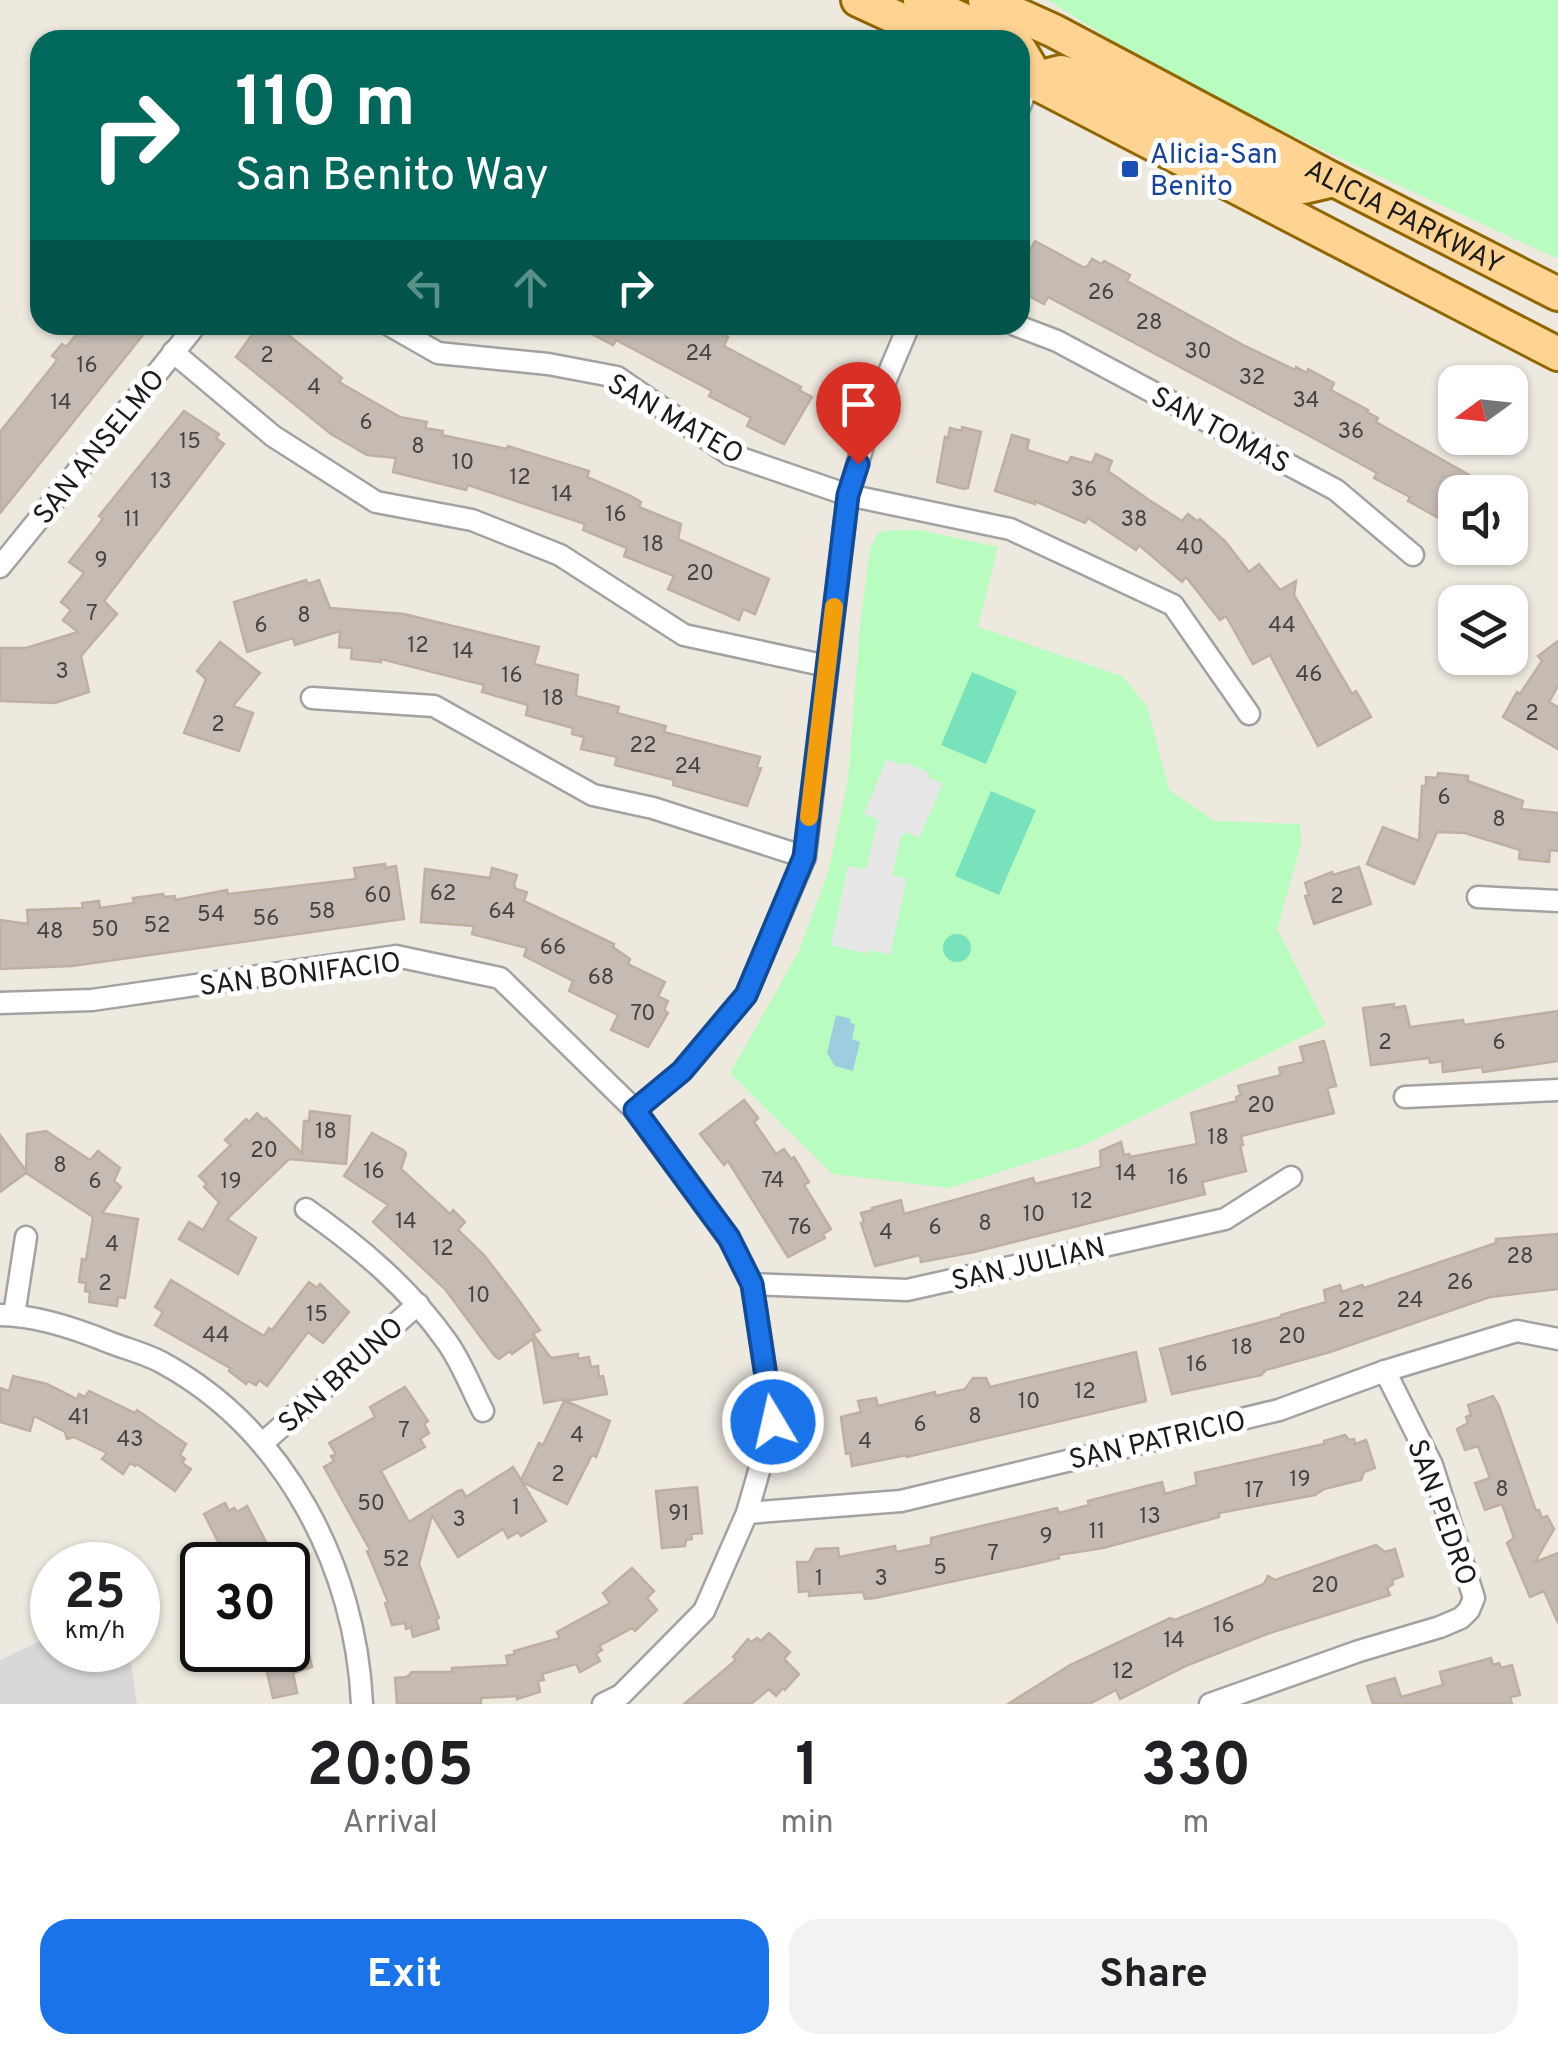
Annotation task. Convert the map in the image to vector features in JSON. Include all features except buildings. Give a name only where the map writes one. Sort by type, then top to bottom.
[{"type":"main road","points":[[858,0],[923,30]]},
{"type":"main road","points":[[920,0],[985,30]]},
{"type":"main road","name":"ALICIA PARKWAY","points":[[985,0],[1054,31],[1558,294]]},
{"type":"main road","points":[[1030,77],[1061,72],[1083,78],[1272,178],[1304,187],[1334,180]]},
{"type":"main road","name":"ALICIA PARKWAY","points":[[1030,82],[1558,354]]},
{"type":"street","name":"SAN TOMAS","points":[[1030,331],[1057,341],[1336,490],[1413,556]]},
{"type":"street","name":"SAN ANSELMO","points":[[0,566],[187,335]]},
{"type":"street","name":"SAN MATEO","points":[[406,335],[438,354],[548,364],[617,377],[729,454],[848,495],[1010,529],[1172,605],[1248,714]]},
{"type":"street","points":[[635,1110],[682,1071],[746,995],[804,857],[848,495],[876,402],[905,335]]},
{"type":"street","points":[[173,352],[273,436],[376,502],[472,520],[560,555],[684,635],[827,666]]},
{"type":"street","points":[[312,698],[434,706],[593,795],[653,808],[804,857]]},
{"type":"street","points":[[1478,897],[1558,901]]},
{"type":"street","name":"SAN BONIFACIO","points":[[0,1002],[92,1000],[396,956],[500,978],[635,1110],[729,1238],[752,1284],[773,1422],[747,1513],[704,1611],[620,1695],[603,1704]]},
{"type":"street","points":[[1405,1096],[1558,1090]]},
{"type":"street","name":"SAN JULIAN","points":[[752,1284],[907,1290],[1225,1219],[1290,1177]]},
{"type":"street","points":[[306,1209],[364,1250],[418,1304],[449,1345],[483,1411]]},
{"type":"street","points":[[26,1237],[7,1315],[80,1331],[161,1362],[212,1398],[263,1443],[309,1512],[343,1586],[360,1664],[362,1704]]},
{"type":"street","name":"SAN BRUNO","points":[[263,1443],[418,1304]]},
{"type":"street","name":"SAN PATRICIO","points":[[747,1513],[902,1501],[1279,1410],[1517,1331],[1558,1339]]},
{"type":"street","name":"SAN PEDRO","points":[[1210,1704],[1359,1650],[1440,1627],[1470,1610],[1474,1598],[1432,1465],[1386,1372]]},
{"type":"shaded area","points":[[887,759],[903,766],[905,762],[943,784],[919,838],[906,832],[901,836],[892,875],[907,879],[890,955],[831,945],[848,866],[866,869],[878,820],[864,813]]},
{"type":"shaded area","points":[[30,1646],[30,1672],[132,1672],[137,1704],[0,1704],[0,1660]]},
{"type":"green space","points":[[1048,0],[1558,0],[1558,259],[1178,83]]},
{"type":"green space","points":[[919,530],[998,547],[978,627],[1122,676],[1147,706],[1169,790],[1215,821],[1300,824],[1301,844],[1277,929],[1326,1025],[1082,1146],[949,1188],[832,1174],[730,1073],[799,951],[829,869],[848,780],[870,548],[878,533]]},
{"type":"green space","points":[[972,672],[1017,691],[986,764],[941,745]]},
{"type":"green space","points":[[991,791],[1036,810],[999,895],[955,876]]},
{"type":"green space","points":[[957,934],[967,938],[971,948],[967,958],[957,962],[947,958],[943,948],[947,938]]},
{"type":"water","points":[[836,1015],[855,1024],[852,1039],[860,1042],[853,1071],[835,1066],[827,1053]]},
{"type":"slow traffic","points":[[809,817],[834,607]]},
{"type":"place","name":"Alicia-San Benito","points":[[1130,169]]},
{"type":"route","points":[[773,1422],[752,1284],[729,1238],[635,1110],[682,1071],[746,995],[804,857],[848,495],[858,464]]}]
